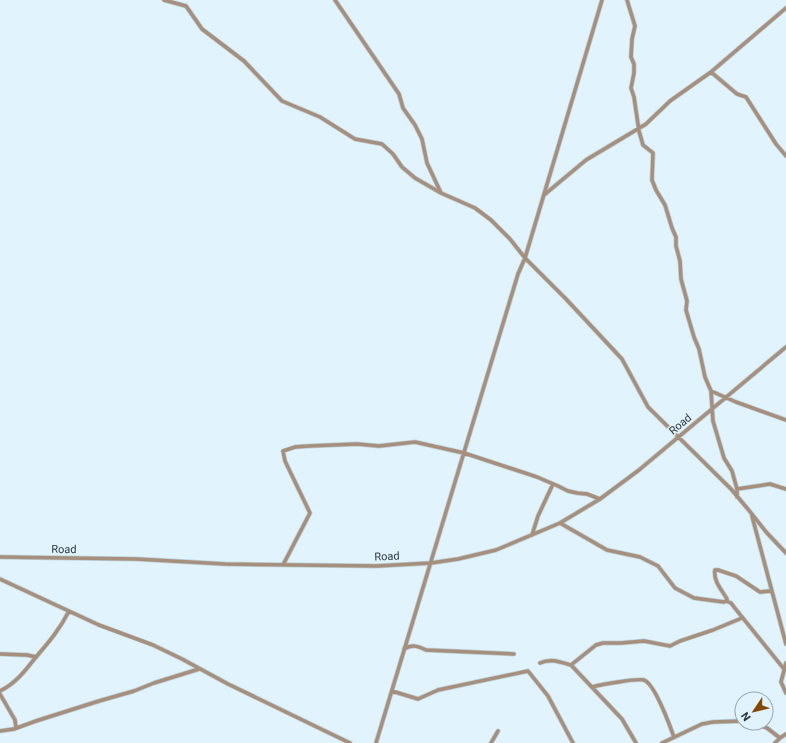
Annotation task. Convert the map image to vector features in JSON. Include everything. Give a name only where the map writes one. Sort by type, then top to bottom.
[{"type":"street","points":[[164,0],[186,6],[202,29],[244,61],[282,101],[320,117],[355,139],[382,144],[393,154],[402,167],[415,178],[441,193],[475,208],[491,220],[510,239],[525,258],[622,359],[648,407],[737,496],[786,553]]},
{"type":"street","points":[[335,0],[399,94],[403,108],[415,125],[422,140],[427,163],[441,193]]},
{"type":"street","points":[[376,743],[518,274],[525,258],[602,0]]},
{"type":"street","points":[[627,0],[635,26],[632,39],[631,58],[634,64],[634,73],[631,88],[634,97],[638,128],[643,145],[652,153],[652,180],[665,205],[676,237],[681,279],[687,301],[686,310],[699,349],[705,377],[711,391],[713,421],[724,458],[732,471],[738,488],[737,496]]},
{"type":"street","points":[[544,195],[586,160],[646,124],[680,94],[711,72],[786,8]]},
{"type":"street","points":[[711,72],[737,94],[746,97],[776,144],[786,156]]},
{"type":"street","name":"Road","points":[[0,557],[136,559],[225,564],[377,566],[431,563],[458,559],[496,550],[560,523],[600,499],[678,438],[786,347]]},
{"type":"street","points":[[711,391],[725,398],[786,420]]},
{"type":"street","points":[[283,565],[310,513],[284,461],[283,451],[295,448],[321,445],[370,444],[379,446],[415,442],[464,453],[537,477],[568,491],[577,494],[587,494],[600,499]]},
{"type":"street","points":[[532,535],[538,516],[553,484]]},
{"type":"street","points":[[738,488],[770,484],[786,489]]},
{"type":"street","points":[[752,514],[786,644]]},
{"type":"street","points":[[560,523],[607,550],[640,558],[658,566],[675,588],[694,598],[726,601],[731,603],[784,669]]},
{"type":"street","points":[[726,601],[727,599],[717,583],[714,574],[715,570],[736,576],[760,592],[771,591]]},
{"type":"street","points":[[0,579],[99,625],[153,645],[228,684],[350,743]]},
{"type":"street","points":[[16,728],[15,720],[0,693],[24,673],[59,629],[69,611]]},
{"type":"street","points":[[571,665],[596,645],[603,642],[622,643],[644,641],[670,646],[742,618]]},
{"type":"street","points":[[404,649],[409,646],[418,646],[426,650],[514,654]]},
{"type":"street","points":[[0,654],[27,655],[36,657]]},
{"type":"street","points":[[540,663],[545,660],[552,660],[571,665],[622,719],[636,743]]},
{"type":"street","points":[[786,663],[781,682],[786,693]]},
{"type":"street","points":[[0,731],[16,728],[43,718],[134,691],[154,682],[199,669]]},
{"type":"street","points":[[392,691],[418,699],[438,690],[528,671],[548,696],[573,743]]},
{"type":"street","points":[[592,687],[605,684],[644,680],[650,684],[656,694],[674,737]]},
{"type":"street","points":[[662,743],[702,724],[734,721]]},
{"type":"street","points":[[491,743],[498,731]]},
{"type":"street","points":[[771,731],[780,738]]},
{"type":"street","points":[[775,743],[786,734]]}]
